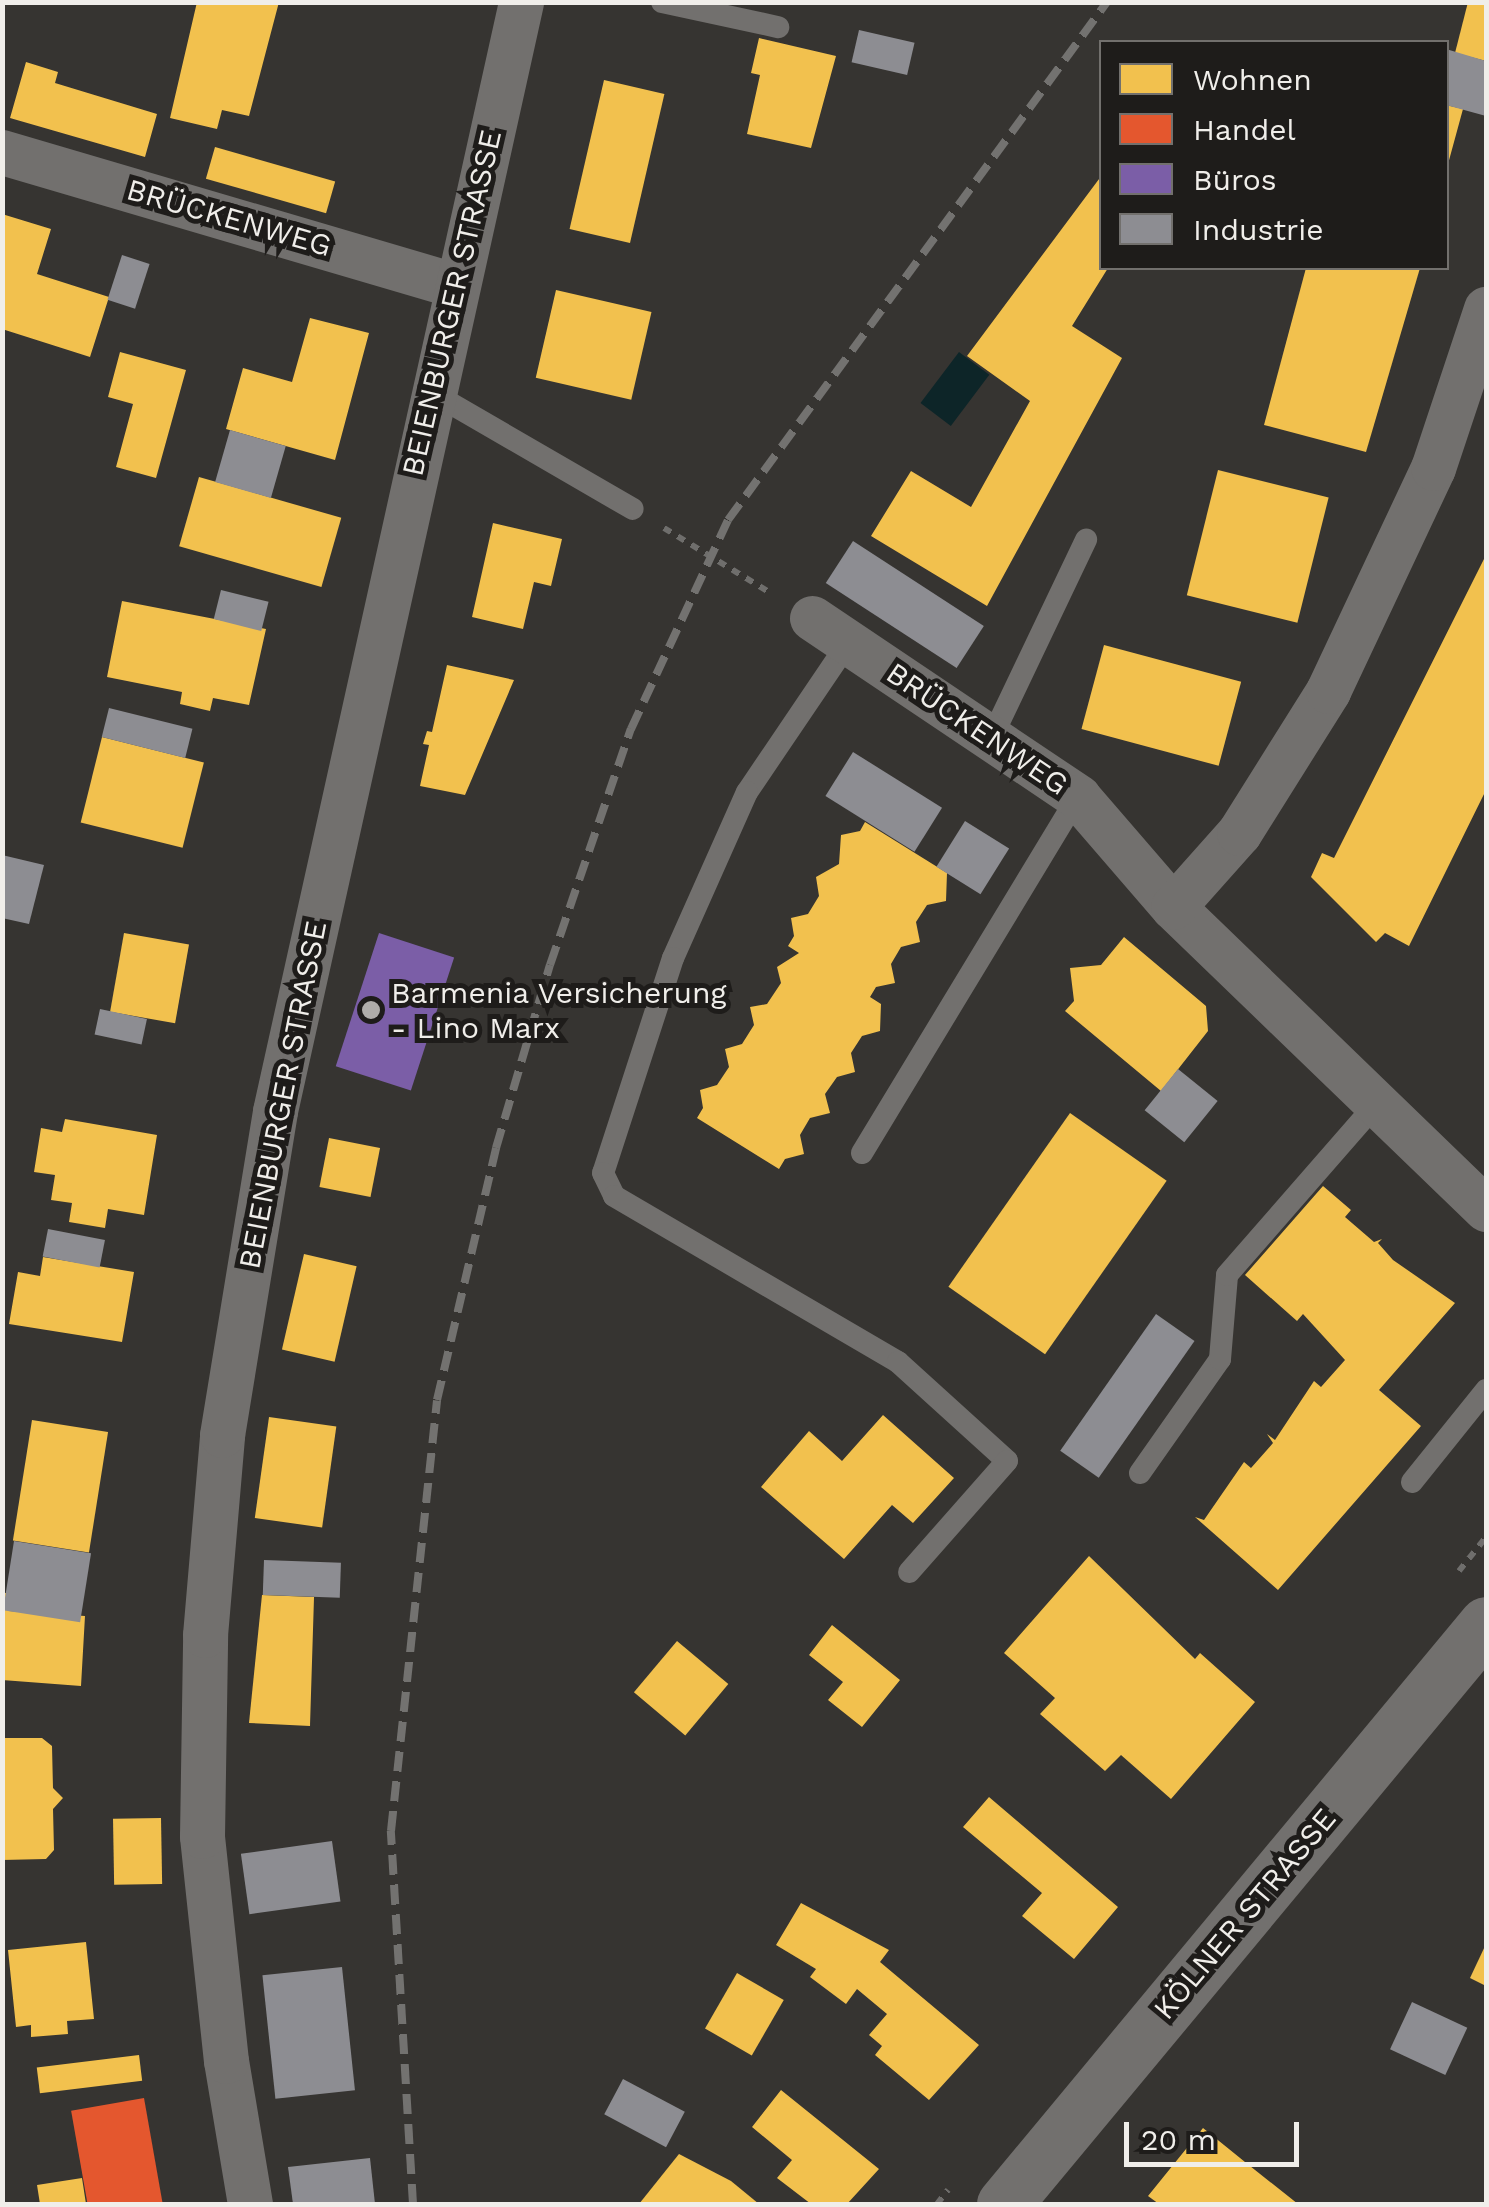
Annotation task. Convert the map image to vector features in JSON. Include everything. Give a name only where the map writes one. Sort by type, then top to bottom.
[{"type":"main road","name":"KÖLNER STRASSE","points":[[1004,2204],[1486,1624]]},
{"type":"street","name":"BEIENBURGER STRASSE","points":[[250,2204],[226,2061],[202,1836],[205,1635],[222,1436],[274,1110],[521,2]]},
{"type":"street","name":"BRÜCKENWEG","points":[[2,152],[455,285]]},
{"type":"street","points":[[1173,907],[1239,832],[1328,691],[1434,468],[1474,395],[1486,309]]},
{"type":"street","name":"BRÜCKENWEG","points":[[830,631],[1078,798],[1173,907],[1486,1209]]},
{"type":"lane","points":[[662,2],[778,28]]},
{"type":"lane","points":[[431,392],[634,509]]},
{"type":"lane","points":[[991,739],[1086,540]]},
{"type":"lane","points":[[830,631],[747,792],[673,958],[602,1173],[614,1196],[898,1362],[1007,1461],[909,1572]]},
{"type":"lane","points":[[862,1153],[1078,798]]},
{"type":"lane","points":[[1140,1473],[1220,1359],[1227,1275],[1376,1103]]},
{"type":"lane","points":[[1412,1482],[1486,1390]]},
{"type":"path","points":[[634,509],[830,631]]},
{"type":"water","points":[[959,352],[989,375],[951,426],[920,403]]},
{"type":"building: Wohnen","points":[[197,2],[279,2],[249,116],[222,110],[217,129],[170,118]]},
{"type":"building: Wohnen","points":[[1468,2],[1486,2],[1486,61],[1455,53]]},
{"type":"building: Wohnen","points":[[759,38],[836,56],[811,148],[747,134],[760,75],[751,73]]},
{"type":"building: Wohnen","points":[[26,62],[58,72],[55,83],[157,114],[145,157],[10,118]]},
{"type":"building: Wohnen","points":[[604,80],[664,94],[630,243],[570,229]]},
{"type":"building: Wohnen","points":[[1449,106],[1463,109],[1449,160]]},
{"type":"building: Wohnen","points":[[215,147],[335,181],[326,213],[206,179]]},
{"type":"building: Wohnen","points":[[1099,179],[1099,270],[1107,270],[1072,326],[1122,358],[987,606],[871,536],[911,471],[971,507],[1030,401],[967,356]]},
{"type":"building: Wohnen","points":[[2,214],[51,229],[37,274],[109,297],[90,357],[2,329]]},
{"type":"building: Wohnen","points":[[1305,270],[1419,270],[1366,452],[1264,425]]},
{"type":"building: Wohnen","points":[[556,290],[651,312],[631,400],[536,378]]},
{"type":"building: Wohnen","points":[[310,318],[369,333],[335,460],[226,429],[243,368],[292,382]]},
{"type":"building: Wohnen","points":[[120,352],[186,370],[156,478],[116,467],[133,404],[108,397]]},
{"type":"building: Wohnen","points":[[1218,470],[1329,498],[1297,623],[1187,595]]},
{"type":"building: Wohnen","points":[[199,477],[341,518],[321,587],[179,546]]},
{"type":"building: Wohnen","points":[[493,523],[562,539],[551,586],[534,582],[523,629],[472,617]]},
{"type":"building: Wohnen","points":[[1486,555],[1486,790],[1409,946],[1385,933],[1376,942],[1311,877],[1322,853],[1334,858]]},
{"type":"building: Wohnen","points":[[122,601],[266,629],[249,705],[213,698],[210,711],[180,704],[182,692],[107,677]]},
{"type":"building: Wohnen","points":[[1104,645],[1241,682],[1219,766],[1081,729]]},
{"type":"building: Wohnen","points":[[447,665],[514,680],[465,795],[420,786],[429,745],[423,744],[427,731],[432,732]]},
{"type":"building: Wohnen","points":[[102,737],[204,762],[183,848],[81,822]]},
{"type":"building: Wohnen","points":[[865,822],[947,873],[946,901],[927,905],[916,922],[920,942],[901,947],[891,964],[895,983],[876,987],[870,997],[881,1004],[880,1031],[862,1036],[851,1053],[855,1072],[837,1077],[825,1094],[830,1113],[810,1118],[800,1135],[804,1154],[785,1159],[779,1169],[697,1118],[703,1108],[700,1090],[717,1085],[729,1067],[725,1049],[742,1044],[754,1025],[750,1007],[767,1004],[781,983],[777,967],[799,953],[788,946],[794,936],[791,918],[808,914],[819,896],[816,877],[839,864],[841,835],[860,831]]},
{"type":"building: Wohnen","points":[[124,933],[189,944],[175,1023],[110,1012]]},
{"type":"building: Wohnen","points":[[1124,937],[1206,1006],[1208,1031],[1161,1091],[1065,1011],[1074,1001],[1070,968],[1101,965]]},
{"type":"building: Wohnen","points":[[1070,1113],[1167,1181],[1045,1354],[948,1287]]},
{"type":"building: Wohnen","points":[[65,1119],[157,1135],[144,1215],[108,1209],[105,1228],[69,1222],[72,1203],[51,1200],[55,1175],[34,1172],[41,1128],[62,1132]]},
{"type":"building: Wohnen","points":[[329,1138],[380,1148],[371,1197],[319,1187]]},
{"type":"building: Wohnen","points":[[1323,1186],[1351,1210],[1345,1217],[1374,1242],[1382,1239],[1378,1243],[1393,1260],[1455,1303],[1379,1390],[1421,1426],[1278,1590],[1195,1517],[1204,1520],[1244,1462],[1251,1468],[1273,1443],[1267,1434],[1275,1440],[1314,1381],[1321,1387],[1345,1360],[1303,1314],[1297,1321],[1245,1275]]},
{"type":"building: Wohnen","points":[[304,1254],[357,1266],[335,1362],[282,1349]]},
{"type":"building: Wohnen","points":[[43,1257],[134,1272],[122,1342],[9,1324],[18,1272],[40,1276]]},
{"type":"building: Wohnen","points":[[883,1415],[954,1478],[913,1523],[892,1505],[844,1559],[761,1487],[809,1431],[842,1461]]},
{"type":"building: Wohnen","points":[[269,1417],[336,1426],[322,1527],[255,1518]]},
{"type":"building: Wohnen","points":[[32,1420],[108,1432],[89,1553],[13,1540]]},
{"type":"building: Wohnen","points":[[1089,1556],[1195,1659],[1200,1653],[1255,1702],[1171,1799],[1121,1755],[1105,1771],[1040,1714],[1055,1698],[1004,1653]]},
{"type":"building: Wohnen","points":[[2,1593],[10,1593],[9,1611],[85,1616],[81,1686],[2,1680]]},
{"type":"building: Wohnen","points":[[262,1595],[314,1597],[310,1726],[249,1723]]},
{"type":"building: Wohnen","points":[[832,1625],[900,1680],[862,1727],[828,1700],[843,1682],[809,1655]]},
{"type":"building: Wohnen","points":[[677,1641],[728,1684],[685,1735],[634,1692]]},
{"type":"building: Wohnen","points":[[2,1738],[42,1738],[52,1746],[53,1788],[63,1798],[53,1809],[54,1850],[46,1859],[2,1860]]},
{"type":"building: Wohnen","points":[[989,1797],[1118,1907],[1074,1959],[1022,1916],[1042,1893],[963,1827]]},
{"type":"building: Wohnen","points":[[161,1818],[162,1884],[114,1885],[113,1819]]},
{"type":"building: Wohnen","points":[[801,1903],[889,1950],[880,1962],[979,2045],[929,2100],[875,2055],[882,2046],[869,2035],[887,2014],[857,1989],[846,2004],[810,1977],[816,1969],[776,1945]]},
{"type":"building: Wohnen","points":[[86,1942],[94,2019],[67,2021],[68,2034],[31,2037],[31,2025],[16,2027],[8,1950]]},
{"type":"building: Wohnen","points":[[1486,1944],[1486,1986],[1470,1978]]},
{"type":"building: Wohnen","points":[[737,1973],[784,2000],[752,2055],[705,2028]]},
{"type":"building: Wohnen","points":[[139,2055],[142,2081],[40,2093],[37,2068]]},
{"type":"building: Wohnen","points":[[781,2090],[879,2169],[847,2204],[811,2204],[777,2178],[792,2160],[752,2127]]},
{"type":"building: Wohnen","points":[[1203,2128],[1298,2204],[1159,2204],[1148,2196]]},
{"type":"building: Wohnen","points":[[679,2154],[731,2181],[759,2204],[639,2204]]},
{"type":"building: Wohnen","points":[[82,2178],[86,2204],[40,2204],[37,2185]]},
{"type":"building: Handel","points":[[144,2098],[163,2204],[88,2204],[71,2111]]},
{"type":"building: Büros","points":[[379,933],[454,957],[411,1091],[336,1066]]},
{"type":"building: Industrie","points":[[859,30],[915,43],[907,75],[852,62]]},
{"type":"building: Industrie","points":[[1449,50],[1486,61],[1486,116],[1449,106]]},
{"type":"building: Industrie","points":[[122,255],[150,264],[135,309],[107,300]]},
{"type":"building: Industrie","points":[[230,430],[286,446],[271,498],[215,482]]},
{"type":"building: Industrie","points":[[853,541],[984,626],[957,668],[826,583]]},
{"type":"building: Industrie","points":[[221,590],[269,602],[261,631],[214,619]]},
{"type":"building: Industrie","points":[[109,708],[192,729],[185,758],[102,737]]},
{"type":"building: Industrie","points":[[853,752],[942,808],[914,852],[825,796]]},
{"type":"building: Industrie","points":[[965,821],[1009,849],[980,894],[936,867]]},
{"type":"building: Industrie","points":[[2,855],[44,865],[29,924],[2,918]]},
{"type":"building: Industrie","points":[[100,1009],[147,1019],[142,1044],[95,1034]]},
{"type":"building: Industrie","points":[[1178,1069],[1218,1101],[1184,1142],[1145,1110]]},
{"type":"building: Industrie","points":[[48,1229],[105,1240],[100,1268],[43,1256]]},
{"type":"building: Industrie","points":[[1156,1314],[1195,1341],[1099,1478],[1060,1451]]},
{"type":"building: Industrie","points":[[14,1541],[91,1553],[80,1622],[3,1610]]},
{"type":"building: Industrie","points":[[264,1560],[341,1563],[340,1598],[263,1595]]},
{"type":"building: Industrie","points":[[332,1841],[340,1901],[249,1914],[241,1854]]},
{"type":"building: Industrie","points":[[342,1967],[355,2090],[275,2099],[262,1975]]},
{"type":"building: Industrie","points":[[1412,2002],[1467,2028],[1445,2075],[1390,2049]]},
{"type":"building: Industrie","points":[[623,2079],[685,2112],[666,2147],[604,2114]]},
{"type":"building: Industrie","points":[[370,2158],[375,2204],[293,2204],[288,2167]]},
{"type":"railway","points":[[413,2204],[391,1831],[437,1400],[496,1148],[550,965],[631,729],[728,520],[1107,2]]},
{"type":"place","name":"Barmenia Versicherung - Lino Marx","points":[[371,1010]]}]
